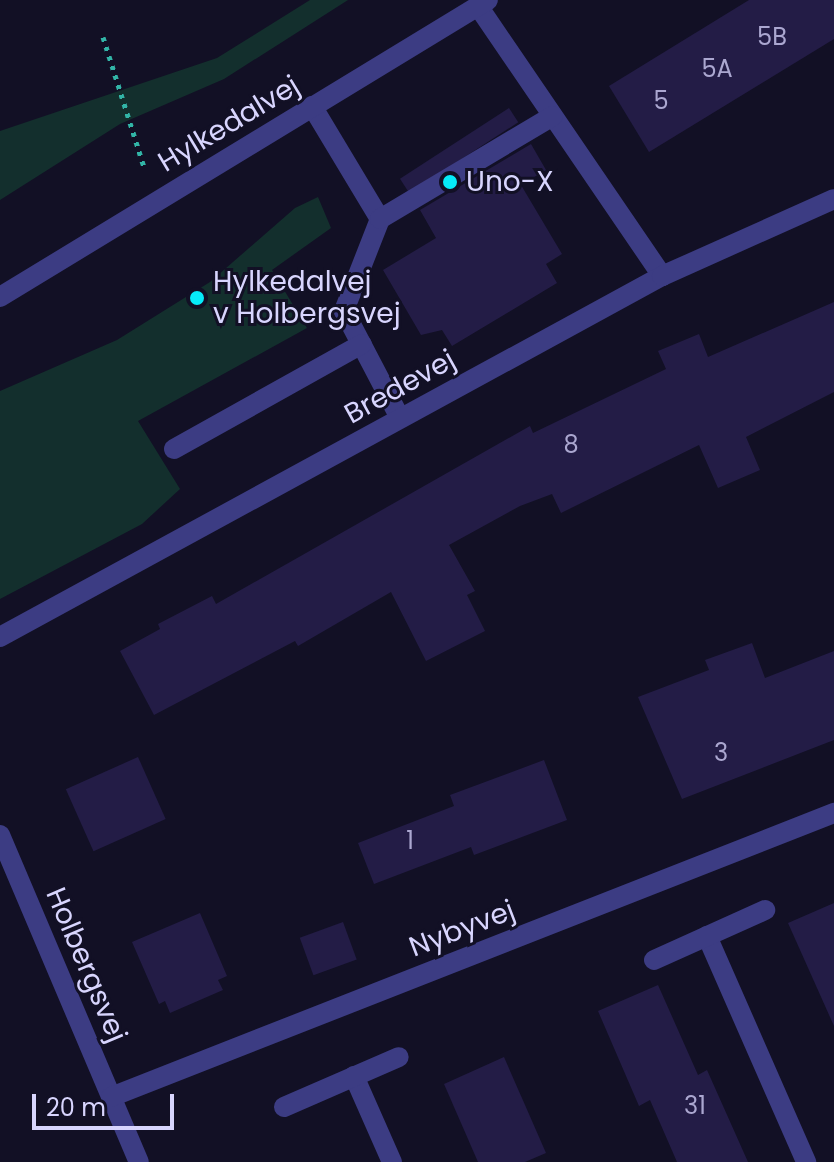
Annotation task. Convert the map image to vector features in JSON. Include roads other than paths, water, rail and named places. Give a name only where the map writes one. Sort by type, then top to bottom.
[{"type":"street","name":"Hylkedalvej","points":[[0,297],[483,3]]},
{"type":"street","points":[[483,3],[553,116],[662,276]]},
{"type":"street","points":[[312,106],[380,219]]},
{"type":"street","points":[[400,418],[344,311],[380,219],[553,116]]},
{"type":"street","name":"Bredevej","points":[[0,637],[662,276],[834,199]]},
{"type":"street","points":[[174,449],[362,344]]},
{"type":"street","name":"Nybyvej","points":[[111,1097],[834,813]]},
{"type":"street","name":"Holbergsvej","points":[[0,835],[139,1162]]},
{"type":"street","points":[[654,960],[765,910]]},
{"type":"street","points":[[707,936],[806,1162]]},
{"type":"street","points":[[284,1107],[399,1057]]},
{"type":"street","points":[[354,1076],[392,1162]]},
{"type":"place","name":"Uno-X","points":[[450,182]]},
{"type":"place","name":"Hylkedalvej v Holbergsvej","points":[[197,298]]}]
